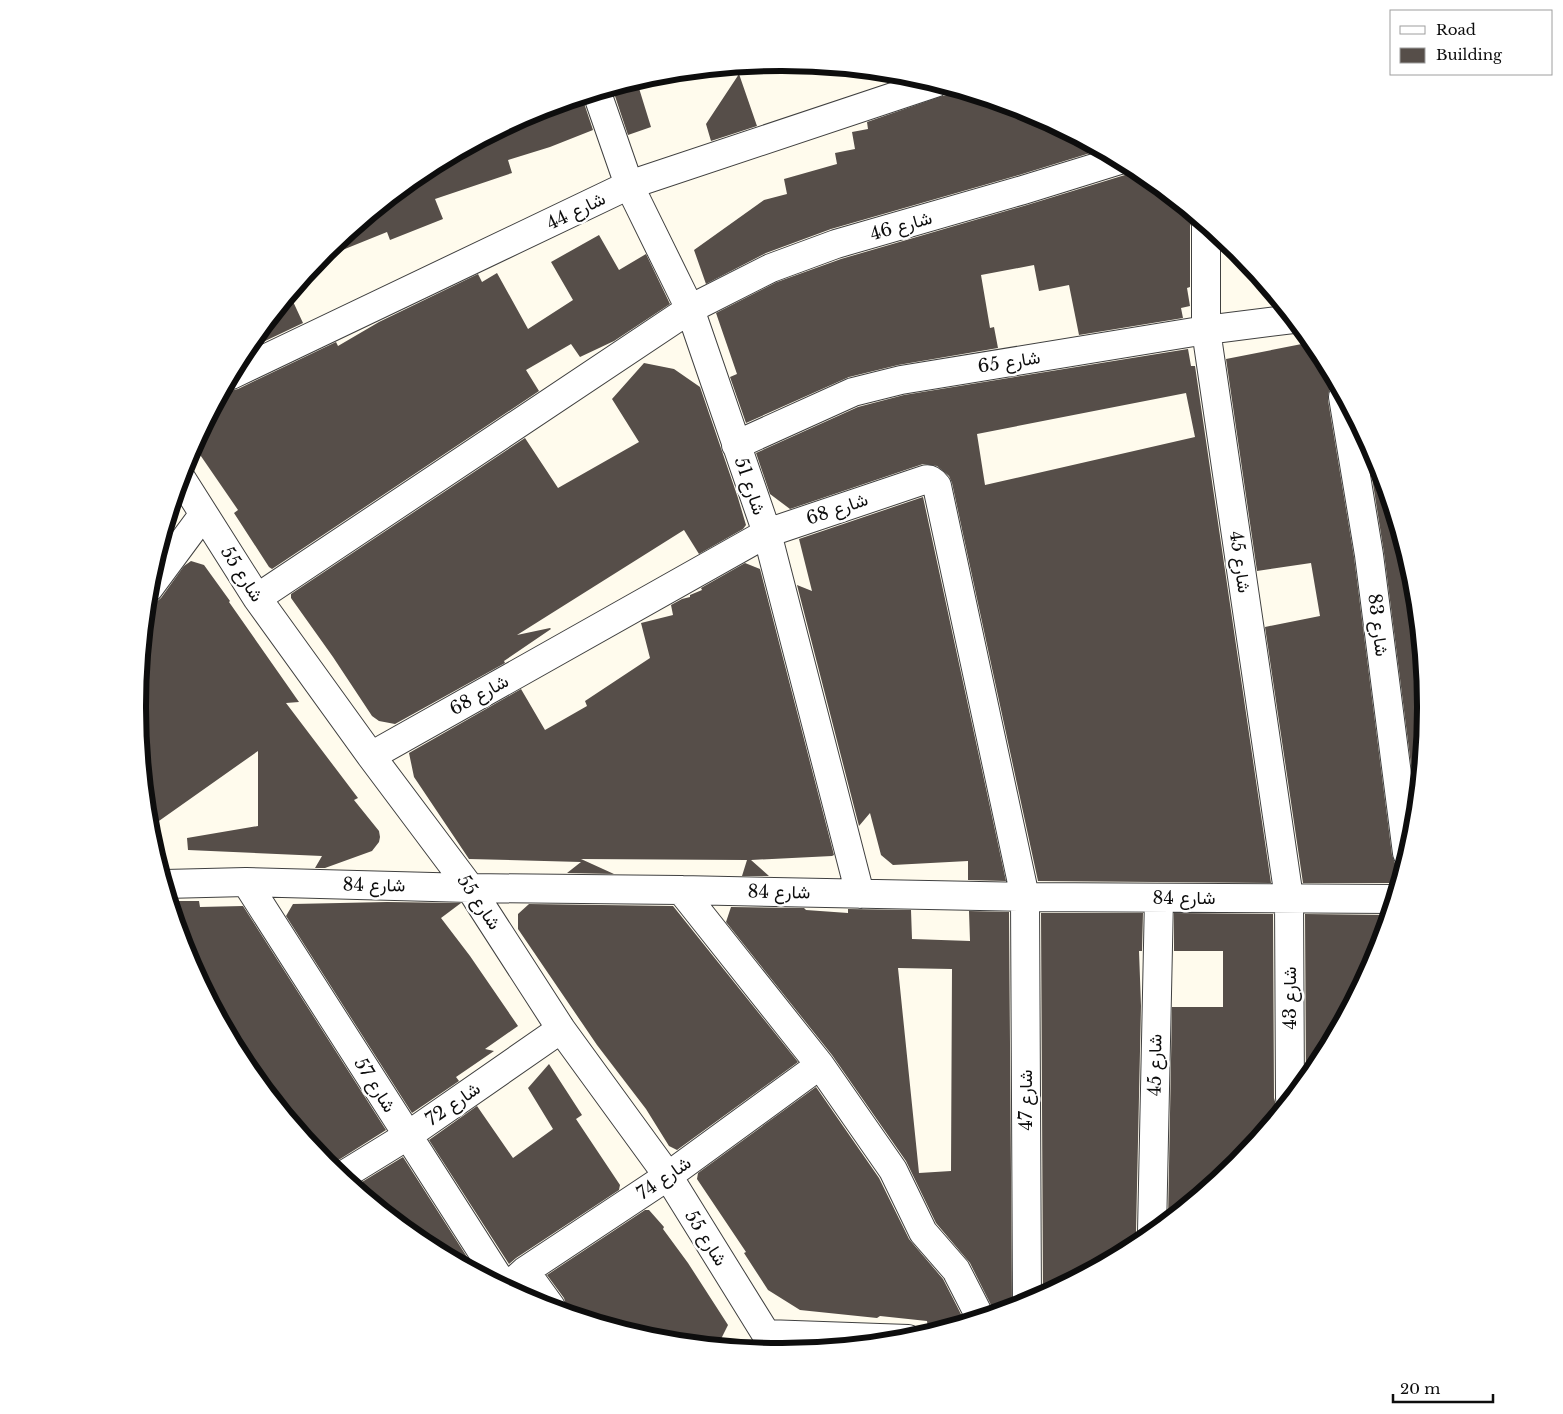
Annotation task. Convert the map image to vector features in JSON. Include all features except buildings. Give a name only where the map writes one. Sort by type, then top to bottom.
[{"type":"street","name":"شارع 44","points":[[242,371],[628,185],[923,87]]},
{"type":"street","name":"شارع 51","points":[[599,98],[628,185],[690,309],[766,533],[860,894]]},
{"type":"street","name":"شارع 46","points":[[257,598],[690,309],[771,268],[836,244],[1110,163]]},
{"type":"street","name":"شارع 45","points":[[1206,234],[1206,330],[1289,898]]},
{"type":"street","name":"شارع 65","points":[[736,445],[853,392],[929,376],[1206,330],[1286,320]]},
{"type":"street","name":"شارع 83","points":[[1346,415],[1369,555],[1405,831]]},
{"type":"street","name":"شارع 68","points":[[371,756],[766,533],[924,480],[929,480],[936,484],[1025,898]]},
{"type":"street","name":"شارع 55","points":[[186,486],[257,598],[371,756],[470,888],[561,1029],[668,1176],[765,1342]]},
{"type":"street","points":[[160,573],[203,515]]},
{"type":"street","name":"شارع 84","points":[[171,884],[246,882],[1025,898],[1388,899]]},
{"type":"street","name":"شارع 57","points":[[246,882],[408,1136],[512,1282]]},
{"type":"street","points":[[681,890],[820,1065],[893,1170],[923,1232],[956,1270],[977,1312]]},
{"type":"street","name":"شارع 47","points":[[1025,898],[1027,1293]]},
{"type":"street","name":"شارع 45","points":[[1152,1223],[1159,898]]},
{"type":"street","name":"شارع 43","points":[[1289,898],[1290,1088]]},
{"type":"street","name":"شارع 72","points":[[348,1172],[408,1136],[561,1029]]},
{"type":"street","name":"شارع 74","points":[[512,1282],[668,1176],[820,1065]]}]
